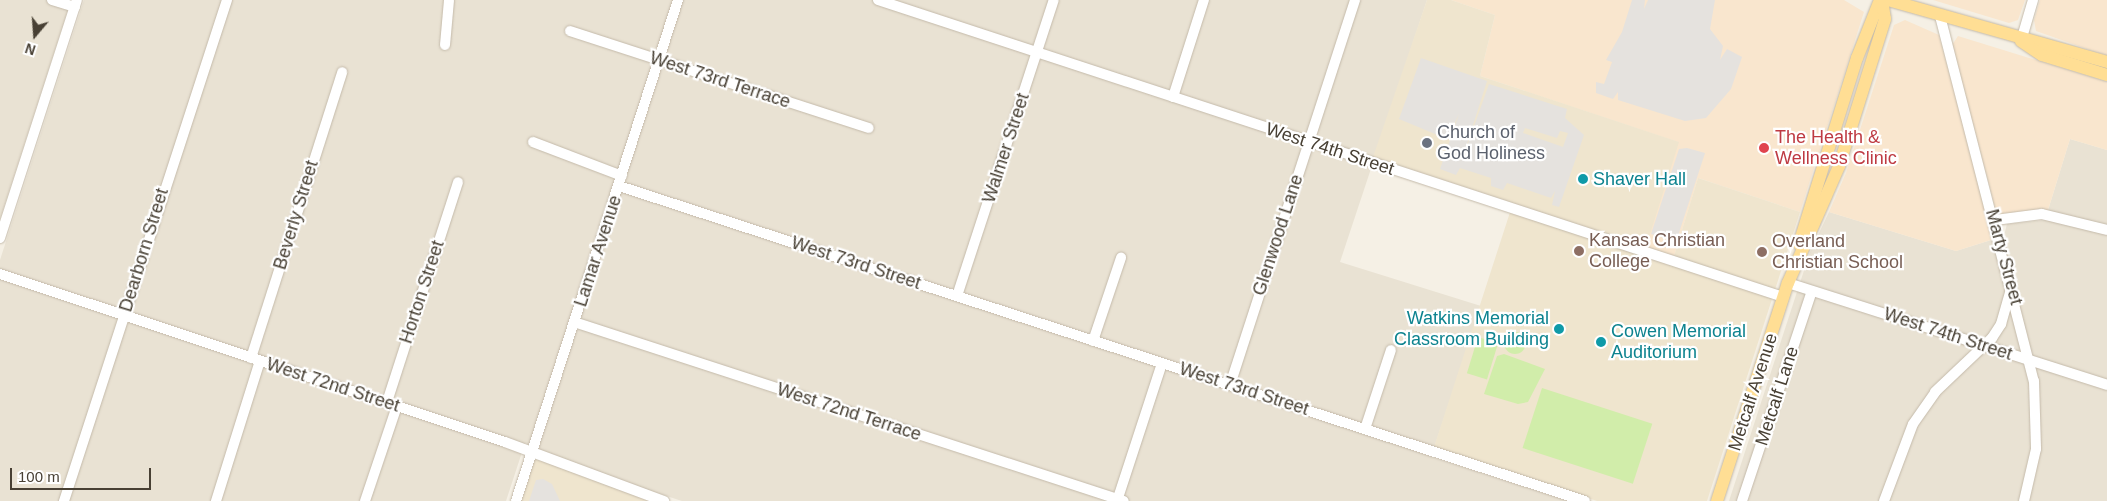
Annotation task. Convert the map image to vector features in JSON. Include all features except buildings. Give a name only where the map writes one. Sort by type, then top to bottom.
[{"type":"main road","name":"Metcalf Avenue","points":[[1717,501],[1788,283],[1834,125],[1881,0]]},
{"type":"main road","points":[[1888,0],[2021,41],[2042,55],[2107,75]]},
{"type":"main road","points":[[2021,41],[2046,41],[2107,62]]},
{"type":"street","points":[[0,238],[76,4],[52,0]]},
{"type":"street","name":"Dearborn Street","points":[[64,501],[227,0]]},
{"type":"street","points":[[445,45],[449,0]]},
{"type":"street","name":"Lamar Avenue","points":[[516,501],[678,0]]},
{"type":"street","name":"West 74th Street","points":[[878,0],[1783,297]]},
{"type":"street","name":"Walmer Street","points":[[957,296],[1039,52],[1054,0]]},
{"type":"street","points":[[1173,97],[1204,0]]},
{"type":"street","name":"Glenwood Lane","points":[[1230,385],[1355,0]]},
{"type":"street","points":[[2021,41],[2033,0]]},
{"type":"street","name":"Marty Street","points":[[1940,16],[1995,220],[2030,360],[2037,421],[2024,501]]},
{"type":"street","name":"West 73rd Terrace","points":[[570,31],[869,128]]},
{"type":"street","name":"Beverly Street","points":[[216,501],[342,72]]},
{"type":"street","name":"West 73rd Street","points":[[533,142],[621,181],[957,296],[1365,429],[1569,498],[1585,501]]},
{"type":"street","name":"Horton Street","points":[[366,501],[392,404],[458,182]]},
{"type":"street","points":[[1995,220],[2054,215],[2107,230]]},
{"type":"street","points":[[1093,340],[1121,258]]},
{"type":"street","name":"West 72nd Street","points":[[0,274],[392,404],[532,452],[664,501]]},
{"type":"street","name":"West 74th Street","points":[[1788,283],[2107,385]]},
{"type":"street","points":[[1884,501],[1900,450],[1924,406],[1984,346],[2001,324],[2012,287]]},
{"type":"street","name":"Metcalf Lane","points":[[1742,501],[1812,291]]},
{"type":"street","name":"West 72nd Terrace","points":[[574,322],[1119,500]]},
{"type":"street","points":[[1365,429],[1391,350]]},
{"type":"street","points":[[1119,500],[1162,363]]},
{"type":"shaded area","points":[[0,0],[71,0],[0,219]]},
{"type":"shaded area","points":[[84,0],[1427,0],[1340,262],[1481,306],[1431,457],[1568,501],[682,501],[583,469],[525,443],[506,501],[0,501],[0,260]]},
{"type":"shaded area","name":"Kansas Christian College","points":[[1427,0],[1451,0],[1495,15],[1480,76],[1679,142],[1646,247],[1674,256],[1698,178],[1800,212],[1707,501],[1597,501],[1434,447],[1513,203],[1373,157]]},
{"type":"shaded area","points":[[1451,0],[1844,0],[1864,12],[1800,212],[1698,178],[1674,256],[1645,247],[1678,142],[1480,76],[1495,15]]},
{"type":"shaded area","points":[[1632,0],[1645,0],[1644,9],[1648,0],[1715,0],[1710,29],[1723,46],[1720,60],[1727,49],[1742,57],[1731,89],[1706,118],[1685,121],[1618,100],[1618,92],[1613,99],[1596,93],[1596,82],[1604,84],[1612,62],[1606,60],[1622,32]]},
{"type":"shaded area","points":[[1933,0],[2025,0],[2018,20],[2009,23]]},
{"type":"shaded area","points":[[2040,0],[2107,0],[2107,56],[2036,31],[2034,20]]},
{"type":"shaded area","points":[[1905,20],[1939,35],[1994,239],[1956,251],[1829,212],[1846,173],[1894,25]]},
{"type":"shaded area","points":[[1958,36],[2107,82],[2107,150],[2070,139],[2048,210],[2001,215],[1996,211],[1952,45]]},
{"type":"shaded area","points":[[1421,58],[1487,81],[1462,160],[1489,84],[1567,109],[1565,118],[1584,135],[1559,207],[1552,205],[1555,191],[1551,198],[1507,183],[1503,190],[1491,186],[1491,178],[1460,168],[1456,175],[1440,169],[1459,114],[1447,139],[1399,119]],"holes":[[[1525,128],[1557,138],[1560,131],[1568,133],[1563,147],[1523,133]]]},
{"type":"shaded area","points":[[2070,139],[2107,150],[2107,501],[1729,501],[1810,252],[1829,212],[1956,251],[2004,236],[2007,224],[2045,220]]},
{"type":"shaded area","points":[[1687,148],[1705,153],[1676,242],[1651,234],[1679,149]]},
{"type":"shaded area","points":[[534,460],[542,460],[654,501],[520,501]]},
{"type":"shaded area","points":[[543,479],[552,484],[560,501],[529,501],[536,480]]},
{"type":"green space","points":[[1515,332],[1525,339],[1526,343],[1519,353],[1515,354],[1505,347],[1504,343],[1511,333]]},
{"type":"green space","points":[[1478,337],[1498,343],[1487,379],[1467,373]]},
{"type":"green space","points":[[1504,354],[1545,369],[1528,402],[1518,404],[1484,394],[1497,356]]},
{"type":"green space","points":[[1542,388],[1652,424],[1633,484],[1523,448]]},
{"type":"place","name":"Church of God Holiness","points":[[1427,143]]},
{"type":"place","name":"The Health & Wellness Clinic","points":[[1764,148]]},
{"type":"place","name":"Shaver Hall","points":[[1583,179]]},
{"type":"place","name":"Kansas Christian College","points":[[1579,251]]},
{"type":"place","name":"Overland Christian School","points":[[1762,252]]},
{"type":"place","name":"Watkins Memorial Classroom Building","points":[[1559,329]]},
{"type":"place","name":"Cowen Memorial Auditorium","points":[[1601,342]]}]
